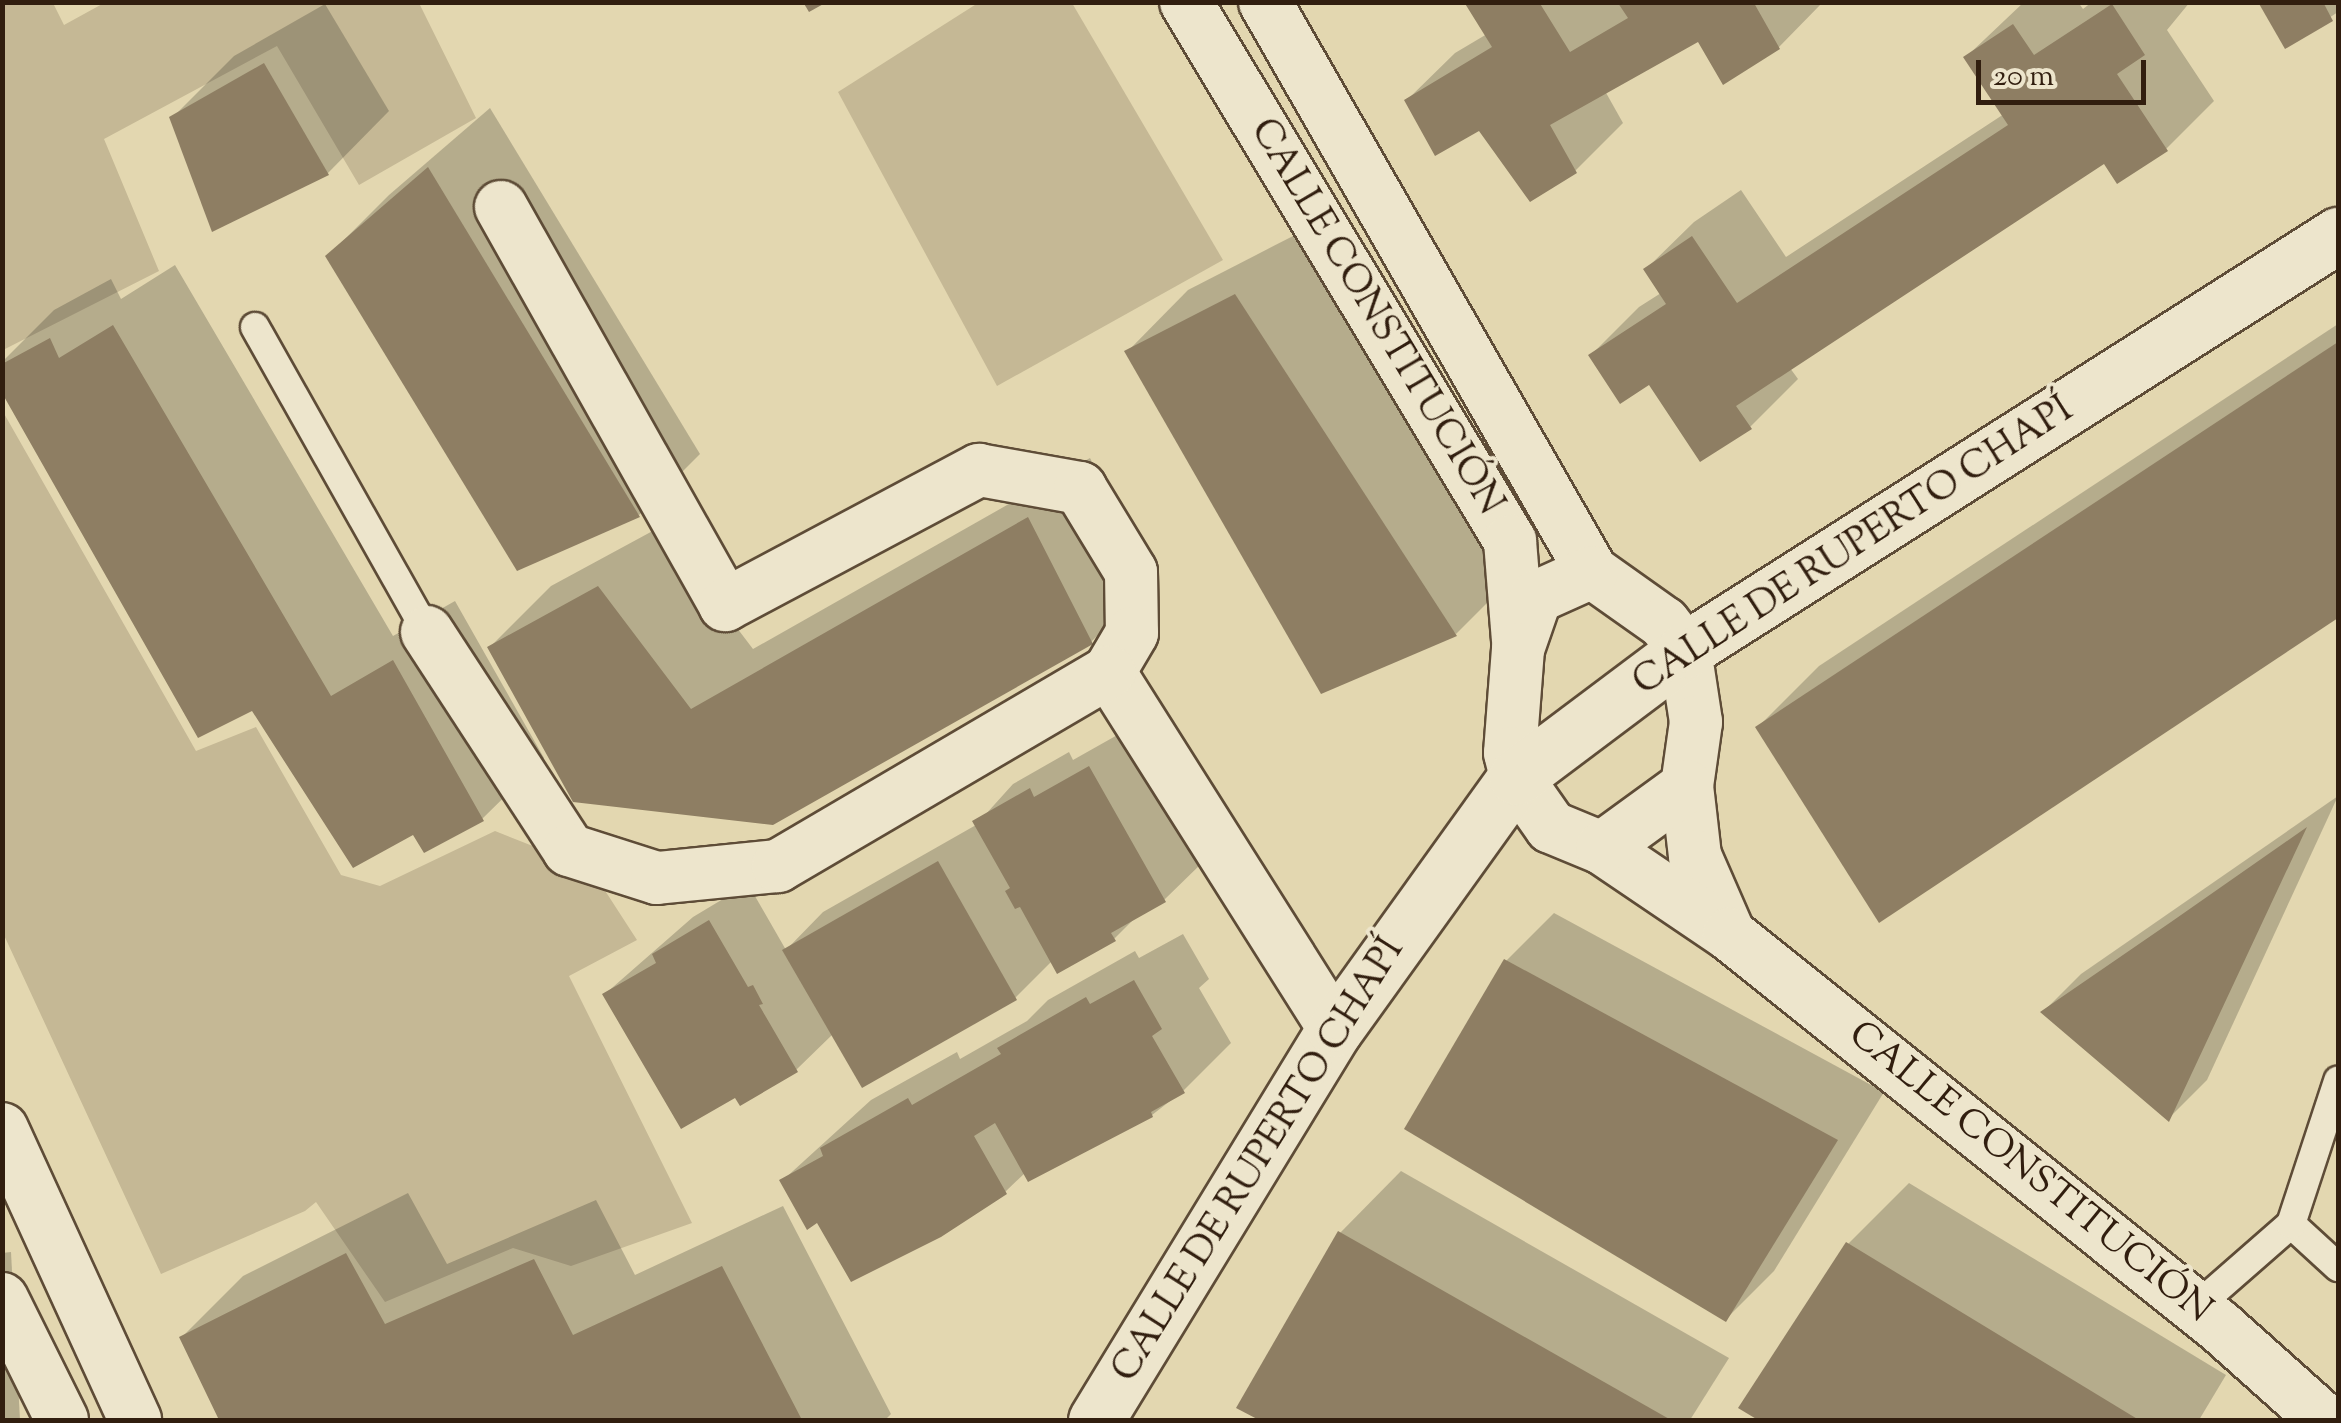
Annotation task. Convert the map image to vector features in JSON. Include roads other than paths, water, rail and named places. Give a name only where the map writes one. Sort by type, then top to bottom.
[{"type":"street","name":"CALLE CONSTITUCIÓN","points":[[1186,2],[1510,541],[1518,648],[1510,753],[1516,777],[1551,827],[1602,848],[1729,934],[2195,1308],[2324,1420]]},
{"type":"street","name":"CALLE CONSTITUCIÓN","points":[[1265,2],[1592,572],[1664,623],[1684,650],[1696,722],[1687,786],[1694,856],[1729,934]]},
{"type":"street","points":[[427,632],[569,850],[657,878],[778,866],[1109,672],[1132,634],[1131,572],[1080,488],[980,470],[724,605],[500,207]]},
{"type":"street","name":"CALLE DE RUPERTO CHAPÍ","points":[[1096,1420],[1335,1029],[1516,777],[1684,650],[2338,235]]},
{"type":"street","name":"CALLE CONSTITUCIÓN","points":[[1518,648],[1536,596],[1592,572]]},
{"type":"street","points":[[1109,672],[1335,1029]]},
{"type":"street","points":[[1602,848],[1687,786]]},
{"type":"street","points":[[2,1128],[135,1420]]},
{"type":"street","points":[[2,1299],[62,1420]]},
{"type":"lane","points":[[255,326],[427,632]]},
{"type":"lane","points":[[2195,1308],[2291,1224],[2338,1081]]},
{"type":"lane","points":[[2291,1224],[2338,1267]]}]
